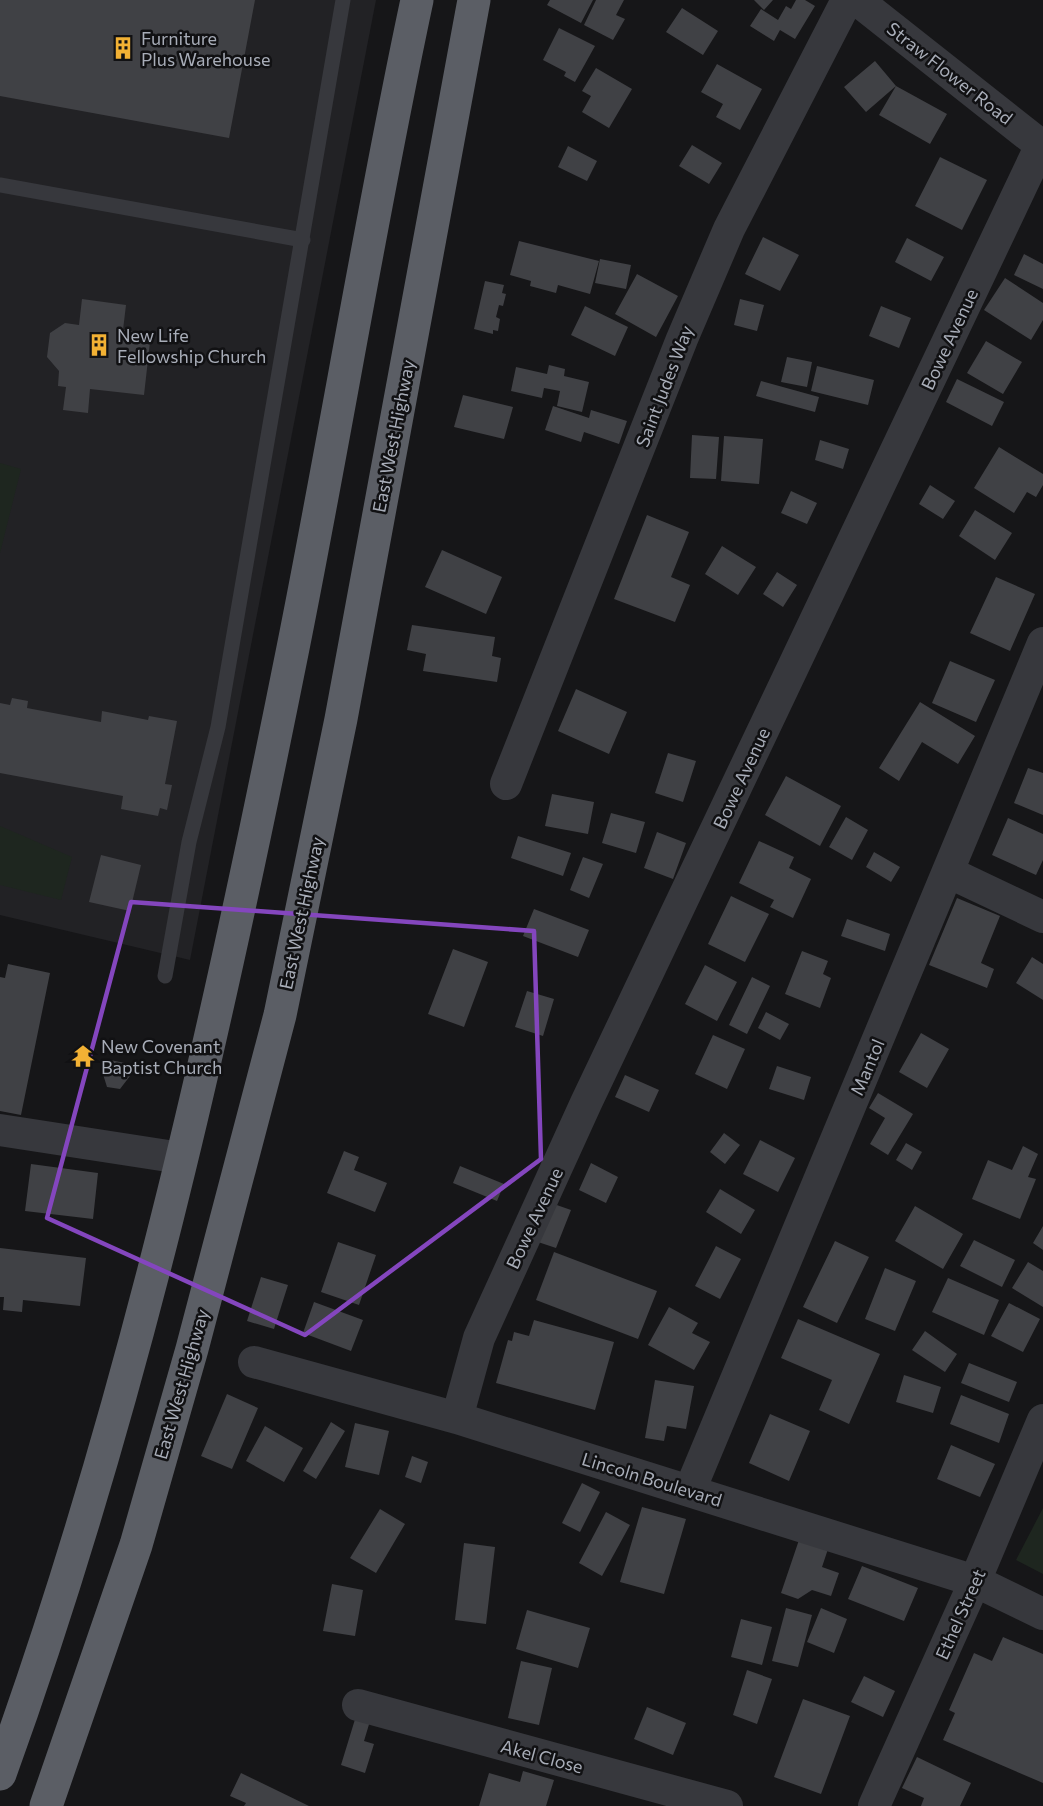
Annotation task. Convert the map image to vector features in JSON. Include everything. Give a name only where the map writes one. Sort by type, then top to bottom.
[{"type":"highway","points":[[0,1774],[75,1549],[160,1246],[221,990],[293,648],[417,0]]},
{"type":"highway","name":"East West Highway","points":[[46,1806],[136,1545],[192,1348],[280,1015],[341,718],[474,0]]},
{"type":"street","name":"Saint Judes Way","points":[[506,784],[682,339],[729,229],[847,0]]},
{"type":"street","name":"Straw Flower Road","points":[[857,0],[1042,146]]},
{"type":"street","name":"Bowe Avenue","points":[[457,1418],[479,1338],[586,1103],[1042,146]]},
{"type":"street","name":"Mantol","points":[[690,1490],[1043,643]]},
{"type":"street","points":[[948,872],[1043,916]]},
{"type":"street","points":[[0,1130],[181,1158]]},
{"type":"street","name":"Lincoln Boulevard","points":[[254,1362],[457,1418],[975,1581],[1043,1614]]},
{"type":"street","name":"Ethel Street","points":[[874,1806],[975,1581],[1043,1420]]},
{"type":"street","name":"Akel Close","points":[[358,1705],[727,1806]]},
{"type":"lane","points":[[165,976],[189,842],[218,727],[343,0]]},
{"type":"lane","points":[[0,185],[303,240]]},
{"type":"highlighted area","points":[[131,902],[534,931],[541,1159],[305,1335],[47,1218]]},
{"type":"shaded area","points":[[0,0],[376,0],[190,960],[0,915]]},
{"type":"shaded area","points":[[0,463],[21,469],[0,553]]},
{"type":"shaded area","points":[[0,826],[72,857],[61,900],[0,885]]},
{"type":"shaded area","points":[[1043,1508],[1043,1574],[1016,1560]]},
{"type":"building","name":"Furniture Plus Warehouse","points":[[0,0],[255,0],[229,138],[0,96]]},
{"type":"building","points":[[550,0],[593,0],[581,23],[547,5]]},
{"type":"building","points":[[596,0],[624,0],[616,15],[625,19],[613,40],[584,25]]},
{"type":"building","points":[[754,0],[773,0],[764,10]]},
{"type":"building","points":[[796,0],[805,0],[815,6],[795,39],[780,30],[774,41],[750,26],[761,9],[778,20],[786,6],[791,9]]},
{"type":"building","points":[[682,8],[718,31],[703,55],[666,32]]},
{"type":"building","points":[[559,28],[595,46],[575,82],[564,76],[566,72],[543,60]]},
{"type":"building","points":[[875,61],[896,86],[866,112],[844,87]]},
{"type":"building","points":[[717,64],[762,89],[740,130],[716,117],[723,104],[701,92]]},
{"type":"building","points":[[596,68],[632,89],[609,128],[582,112],[591,96],[582,91]]},
{"type":"building","points":[[896,86],[947,114],[930,144],[879,115]]},
{"type":"building","points":[[692,145],[722,163],[709,184],[679,166]]},
{"type":"building","points":[[568,146],[597,161],[587,181],[558,167]]},
{"type":"building","points":[[940,157],[987,180],[962,230],[915,206]]},
{"type":"building","points":[[763,237],[799,255],[780,291],[745,274]]},
{"type":"building","points":[[907,238],[944,257],[931,281],[895,262]]},
{"type":"building","points":[[519,241],[599,261],[590,294],[558,285],[556,293],[530,286],[531,281],[510,275]]},
{"type":"building","points":[[1024,254],[1043,264],[1043,289],[1014,275]]},
{"type":"building","points":[[600,259],[631,265],[626,289],[595,283]]},
{"type":"building","points":[[637,274],[678,296],[656,337],[615,314]]},
{"type":"building","points":[[1005,278],[1043,303],[1043,320],[1031,340],[984,310]]},
{"type":"building","points":[[485,281],[504,285],[502,293],[506,294],[503,306],[499,305],[496,317],[500,319],[498,331],[493,330],[493,334],[474,329]]},
{"type":"building","name":"New Life Fellowship Church","points":[[82,299],[126,305],[123,330],[151,333],[144,395],[90,389],[88,413],[63,410],[66,387],[58,386],[59,371],[47,357],[50,333],[65,323],[79,325]]},
{"type":"building","points":[[740,299],[764,305],[757,331],[734,325]]},
{"type":"building","points":[[585,306],[628,327],[615,356],[571,335]]},
{"type":"building","points":[[881,306],[911,318],[899,348],[869,336]]},
{"type":"building","points":[[986,341],[1022,362],[1003,394],[967,373]]},
{"type":"building","points":[[787,357],[812,362],[807,387],[781,382]]},
{"type":"building","points":[[549,365],[565,369],[564,376],[589,382],[582,412],[557,406],[560,391],[544,388],[542,398],[511,391],[516,367],[547,374]]},
{"type":"building","points":[[817,366],[874,380],[868,405],[811,391]]},
{"type":"building","points":[[957,379],[1004,402],[992,426],[946,402]]},
{"type":"building","points":[[761,381],[819,397],[815,412],[756,396]]},
{"type":"building","points":[[463,395],[513,407],[504,439],[454,427]]},
{"type":"building","points":[[553,406],[589,418],[591,410],[627,421],[619,444],[584,432],[581,442],[545,430]]},
{"type":"building","points":[[692,435],[719,437],[716,479],[690,478]]},
{"type":"building","points":[[724,436],[763,439],[759,484],[721,481]]},
{"type":"building","points":[[820,440],[849,449],[843,469],[815,460]]},
{"type":"building","points":[[999,447],[1043,474],[1043,485],[1036,497],[1027,492],[1014,513],[974,488]]},
{"type":"building","points":[[930,485],[955,501],[943,519],[919,504]]},
{"type":"building","points":[[791,491],[817,503],[807,524],[781,513]]},
{"type":"building","points":[[975,510],[1012,533],[995,560],[959,536]]},
{"type":"building","points":[[647,515],[689,532],[671,577],[690,585],[675,622],[614,599]]},
{"type":"building","points":[[722,546],[756,567],[738,595],[705,574]]},
{"type":"building","points":[[442,550],[502,577],[486,614],[425,587]]},
{"type":"building","points":[[777,572],[797,585],[783,607],[763,594]]},
{"type":"building","points":[[996,577],[1035,594],[1010,651],[970,633]]},
{"type":"building","points":[[412,625],[495,637],[492,656],[501,658],[497,682],[423,671],[426,654],[407,650]]},
{"type":"building","points":[[950,661],[995,680],[976,722],[932,703]]},
{"type":"building","points":[[576,689],[627,712],[609,754],[558,731]]},
{"type":"building","points":[[12,698],[28,701],[27,708],[101,722],[102,711],[148,720],[149,716],[177,721],[165,784],[172,785],[167,810],[160,808],[158,816],[121,809],[123,796],[0,773],[0,703],[10,705]]},
{"type":"building","points":[[920,702],[975,736],[958,764],[922,742],[899,781],[879,768]]},
{"type":"building","points":[[668,753],[696,761],[683,802],[655,793]]},
{"type":"building","points":[[1028,768],[1043,773],[1043,815],[1014,803]]},
{"type":"building","points":[[786,776],[841,806],[820,846],[765,815]]},
{"type":"building","points":[[552,794],[594,802],[588,834],[545,826]]},
{"type":"building","points":[[611,813],[645,822],[636,853],[602,843]]},
{"type":"building","points":[[846,817],[868,830],[852,860],[829,847]]},
{"type":"building","points":[[1008,818],[1043,834],[1043,860],[1036,875],[992,855]]},
{"type":"building","points":[[657,832],[686,843],[673,879],[644,868]]},
{"type":"building","points":[[518,836],[571,853],[563,876],[511,858]]},
{"type":"building","points":[[759,841],[794,857],[789,868],[811,879],[793,918],[770,907],[774,900],[739,883]]},
{"type":"building","points":[[874,852],[900,867],[891,882],[866,867]]},
{"type":"building","points":[[101,855],[141,865],[130,911],[89,902]]},
{"type":"building","points":[[583,857],[603,864],[589,898],[570,890]]},
{"type":"building","points":[[731,896],[769,914],[745,962],[708,944]]},
{"type":"building","points":[[957,898],[1000,916],[981,963],[994,969],[987,988],[929,965]]},
{"type":"building","points":[[534,909],[589,930],[578,957],[523,936]]},
{"type":"building","points":[[847,919],[890,934],[885,951],[841,936]]},
{"type":"building","points":[[453,949],[488,962],[464,1027],[428,1014]]},
{"type":"building","points":[[802,951],[828,961],[823,974],[831,978],[820,1008],[785,994]]},
{"type":"building","points":[[1032,957],[1043,964],[1043,1000],[1016,983]]},
{"type":"building","points":[[8,964],[50,973],[21,1115],[0,1111],[0,977],[5,978]]},
{"type":"building","points":[[705,965],[737,982],[717,1021],[685,1004]]},
{"type":"building","points":[[752,977],[770,986],[747,1034],[729,1025]]},
{"type":"building","points":[[527,991],[554,999],[543,1036],[515,1027]]},
{"type":"building","points":[[766,1012],[789,1024],[780,1040],[758,1028]]},
{"type":"building","points":[[921,1033],[949,1049],[927,1088],[899,1072]]},
{"type":"building","points":[[713,1035],[745,1049],[727,1089],[695,1074]]},
{"type":"building","points":[[110,1060],[125,1063],[130,1076],[120,1089],[107,1087],[102,1071]]},
{"type":"building","points":[[777,1066],[811,1077],[804,1100],[769,1089]]},
{"type":"building","points":[[625,1075],[659,1090],[649,1112],[615,1097]]},
{"type":"building","points":[[878,1093],[913,1114],[888,1155],[870,1144],[885,1118],[869,1108]]},
{"type":"building","points":[[724,1133],[740,1145],[725,1164],[710,1152]]},
{"type":"building","points":[[760,1140],[795,1158],[778,1192],[743,1174]]},
{"type":"building","points":[[906,1143],[922,1152],[912,1170],[896,1160]]},
{"type":"building","points":[[1023,1146],[1038,1154],[1028,1177],[1036,1179],[1020,1219],[972,1199],[988,1160],[1012,1170]]},
{"type":"building","points":[[344,1151],[359,1157],[354,1170],[387,1183],[375,1212],[327,1193]]},
{"type":"building","points":[[591,1163],[618,1177],[606,1203],[579,1190]]},
{"type":"building","points":[[31,1164],[98,1173],[93,1219],[25,1211]]},
{"type":"building","points":[[460,1166],[504,1184],[497,1201],[453,1183]]},
{"type":"building","points":[[720,1189],[755,1210],[741,1234],[706,1212]]},
{"type":"building","points":[[551,1203],[571,1210],[556,1248],[535,1241]]},
{"type":"building","points":[[915,1206],[963,1234],[943,1269],[895,1241]]},
{"type":"building","points":[[1043,1226],[1043,1250],[1033,1243]]},
{"type":"building","points":[[974,1240],[1015,1260],[1002,1287],[960,1266]]},
{"type":"building","points":[[835,1241],[869,1257],[837,1323],[803,1307]]},
{"type":"building","points":[[338,1242],[376,1255],[359,1305],[321,1292]]},
{"type":"building","points":[[716,1246],[741,1259],[720,1299],[695,1286]]},
{"type":"building","points":[[0,1248],[86,1258],[80,1306],[23,1300],[22,1312],[3,1310],[4,1297],[0,1297]]},
{"type":"building","points":[[554,1252],[657,1291],[638,1339],[536,1300]]},
{"type":"building","points":[[1028,1262],[1043,1271],[1043,1307],[1012,1288]]},
{"type":"building","points":[[885,1268],[916,1281],[895,1331],[865,1319]]},
{"type":"building","points":[[261,1277],[288,1285],[274,1329],[247,1321]]},
{"type":"building","points":[[948,1278],[999,1300],[984,1335],[932,1312]]},
{"type":"building","points":[[314,1302],[363,1320],[351,1351],[303,1333]]},
{"type":"building","points":[[1009,1303],[1040,1319],[1023,1352],[991,1336]]},
{"type":"building","points":[[669,1307],[698,1323],[692,1333],[710,1342],[694,1370],[648,1345]]},
{"type":"building","points":[[798,1319],[880,1354],[849,1424],[819,1410],[832,1380],[781,1358]]},
{"type":"building","points":[[534,1320],[614,1342],[595,1410],[496,1383],[508,1340],[512,1341],[514,1332],[529,1336]]},
{"type":"building","points":[[925,1331],[957,1354],[945,1372],[912,1350]]},
{"type":"building","points":[[969,1363],[1017,1382],[1009,1402],[961,1383]]},
{"type":"building","points":[[904,1375],[941,1387],[933,1413],[896,1402]]},
{"type":"building","points":[[655,1380],[694,1386],[686,1429],[667,1426],[664,1441],[645,1438]]},
{"type":"building","points":[[227,1394],[258,1408],[232,1469],[201,1456]]},
{"type":"building","points":[[961,1395],[1009,1414],[999,1443],[950,1424]]},
{"type":"building","points":[[770,1414],[810,1431],[789,1481],[749,1463]]},
{"type":"building","points":[[331,1422],[345,1431],[316,1479],[303,1471]]},
{"type":"building","points":[[355,1423],[389,1431],[379,1475],[345,1467]]},
{"type":"building","points":[[265,1426],[303,1448],[284,1482],[246,1461]]},
{"type":"building","points":[[951,1445],[995,1464],[980,1497],[937,1479]]},
{"type":"building","points":[[412,1456],[428,1462],[421,1483],[405,1477]]},
{"type":"building","points":[[582,1483],[600,1492],[580,1532],[562,1523]]},
{"type":"building","points":[[642,1507],[686,1519],[664,1594],[620,1582]]},
{"type":"building","points":[[380,1509],[405,1524],[376,1573],[350,1558]]},
{"type":"building","points":[[606,1512],[630,1525],[602,1576],[579,1563]]},
{"type":"building","points":[[800,1537],[829,1546],[822,1567],[839,1573],[831,1596],[812,1590],[798,1599],[781,1593]]},
{"type":"building","points":[[464,1543],[495,1547],[486,1624],[455,1620]]},
{"type":"building","points":[[862,1566],[918,1588],[904,1621],[848,1599]]},
{"type":"building","points":[[332,1584],[363,1590],[355,1636],[323,1631]]},
{"type":"building","points":[[786,1608],[812,1615],[798,1667],[772,1661]]},
{"type":"building","points":[[821,1608],[847,1619],[834,1653],[807,1642]]},
{"type":"building","points":[[527,1610],[590,1628],[578,1668],[516,1649]]},
{"type":"building","points":[[741,1619],[772,1627],[762,1665],[731,1657]]},
{"type":"building","points":[[1003,1637],[1043,1654],[1043,1783],[943,1740],[955,1713],[949,1710],[974,1653],[992,1661]]},
{"type":"building","points":[[521,1661],[552,1668],[539,1725],[508,1718]]},
{"type":"building","points":[[747,1670],[772,1679],[757,1724],[733,1715]]},
{"type":"building","points":[[864,1676],[895,1691],[883,1717],[851,1702]]},
{"type":"building","points":[[803,1699],[850,1716],[821,1794],[774,1777]]},
{"type":"building","points":[[647,1707],[686,1723],[673,1755],[634,1739]]},
{"type":"building","points":[[356,1716],[370,1721],[364,1741],[374,1744],[365,1773],[341,1765]]},
{"type":"building","points":[[917,1757],[971,1783],[960,1806],[921,1806],[924,1798],[902,1788]]},
{"type":"building","points":[[523,1771],[554,1780],[546,1806],[479,1806],[489,1773],[520,1782]]},
{"type":"building","points":[[241,1773],[309,1806],[244,1806],[246,1803],[230,1796]]},
{"type":"place","name":"Furniture Plus Warehouse","points":[[123,48]]},
{"type":"place","name":"New Life Fellowship Church","points":[[99,345]]},
{"type":"place","name":"New Covenant Baptist Church","points":[[83,1056]]}]
